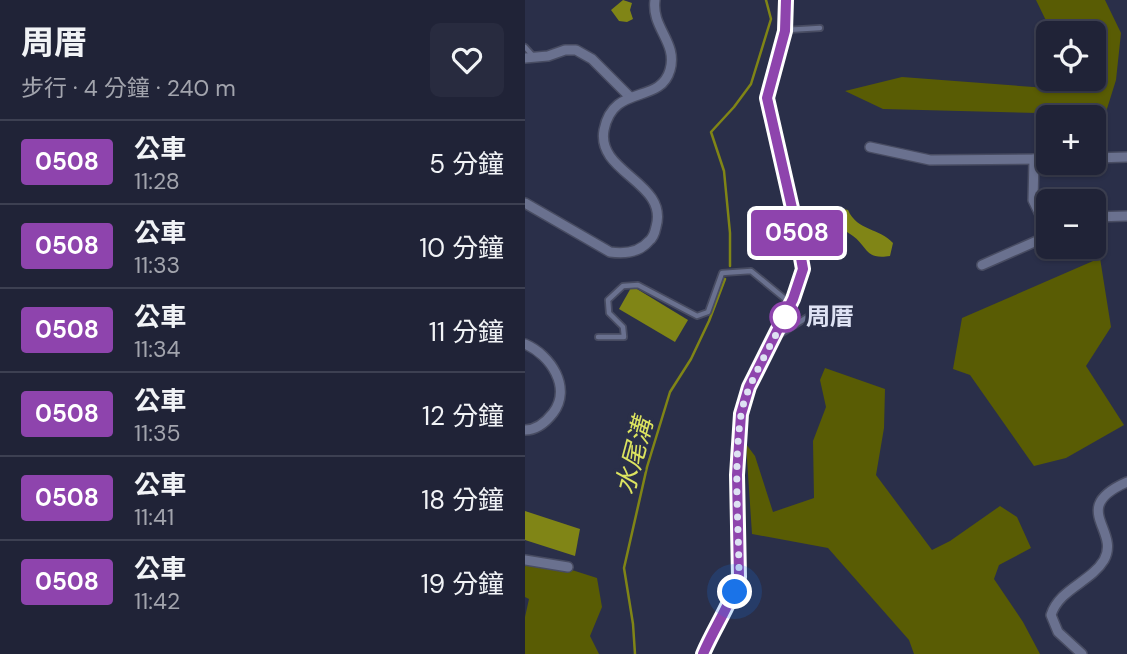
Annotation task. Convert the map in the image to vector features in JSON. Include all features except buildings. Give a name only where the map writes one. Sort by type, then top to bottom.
[{"type":"street","points":[[525,203],[610,252],[633,251],[650,241],[658,218],[656,204],[649,193],[610,157],[603,133],[608,116],[617,105],[629,96],[660,87],[670,73],[672,57],[669,44],[655,20],[655,0]]},
{"type":"street","points":[[703,654],[735,592],[739,577],[737,475],[741,414],[749,387],[791,304],[803,269],[767,98],[785,31],[784,1]]},
{"type":"street","points":[[530,58],[576,50],[592,59],[629,96]]},
{"type":"street","points":[[870,147],[930,160],[1034,159],[1033,200],[1036,207]]},
{"type":"street","points":[[1106,158],[1127,157]]},
{"type":"street","points":[[1106,217],[1127,216]]},
{"type":"street","points":[[982,265],[1036,240]]},
{"type":"street","points":[[525,344],[549,362],[562,390],[559,406],[549,419],[525,430]]},
{"type":"street","points":[[1082,654],[1058,632],[1051,615],[1055,604],[1103,562],[1107,541],[1099,519],[1100,504],[1105,493],[1127,482]]},
{"type":"street","points":[[525,560],[568,568]]},
{"type":"lane","points":[[785,31],[820,28]]},
{"type":"lane","points":[[525,47],[530,58]]},
{"type":"lane","points":[[598,337],[624,337],[623,327],[609,313],[608,300],[623,286],[638,285],[697,316],[708,312],[722,273],[751,271],[791,304]]},
{"type":"lane","points":[[775,337],[817,311]]},
{"type":"shaded area","points":[[623,0],[632,3],[630,10],[633,19],[627,22],[619,21],[611,10]]},
{"type":"shaded area","points":[[1036,0],[1105,0],[1121,33],[1116,80],[1106,112],[1106,105],[1036,105],[1036,113],[883,109],[845,91],[902,77],[1036,87],[1036,91],[1106,91],[1106,21],[1046,21]]},
{"type":"shaded area","points":[[835,207],[848,210],[857,222],[888,238],[893,243],[890,256],[871,254],[858,240],[838,227],[832,218]]},
{"type":"shaded area","points":[[1100,259],[1111,327],[1086,366],[1124,425],[1066,458],[1034,466],[970,375],[953,369],[962,318]]},
{"type":"shaded area","points":[[632,286],[688,320],[675,342],[619,309]]},
{"type":"shaded area","points":[[825,368],[885,389],[884,428],[876,475],[932,550],[950,541],[1000,506],[1017,517],[1031,548],[999,565],[994,579],[1023,622],[1040,654],[914,654],[909,640],[828,548],[752,534],[746,444],[755,456],[773,512],[814,498],[813,441],[826,407],[820,380]]},
{"type":"shaded area","points":[[525,511],[580,529],[575,556],[525,540]]},
{"type":"shaded area","points":[[525,555],[597,578],[602,607],[590,636],[599,654],[525,654],[525,617],[529,599],[525,597]]},
{"type":"waterway","name":"水尾溝","points":[[730,266],[724,171],[711,132],[751,84],[771,19],[766,0]]},
{"type":"waterway","name":"水尾溝","points":[[635,654],[624,568],[647,467],[670,392],[691,359],[725,279]]},
{"type":"bus line","name":"0508","points":[[703,654],[735,592],[739,577],[737,475],[741,414],[749,387],[793,299],[803,269],[767,98],[785,31],[786,0]]},
{"type":"place","name":"周厝","points":[[785,317]]},
{"type":"route","points":[[735,592],[739,577],[737,475],[741,414],[749,387],[785,317]]}]
